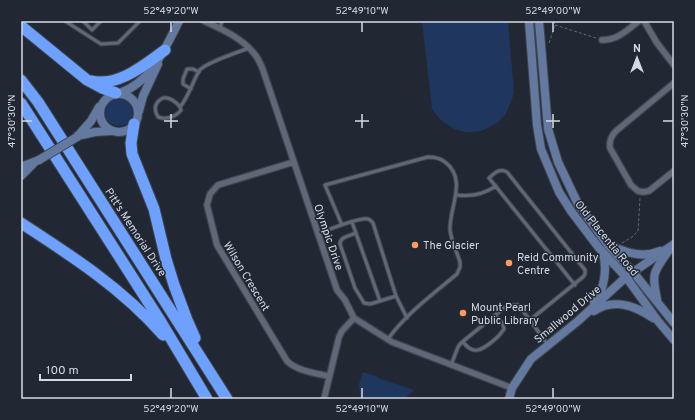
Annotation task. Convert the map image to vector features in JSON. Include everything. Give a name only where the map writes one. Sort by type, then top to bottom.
[{"type":"highway","points":[[21,26],[87,80],[102,88],[117,93]]},
{"type":"highway","points":[[87,80],[97,82],[116,79],[140,68],[165,50]]},
{"type":"highway","name":"Pitt's Memorial Drive","points":[[21,80],[38,102],[227,399]]},
{"type":"highway","points":[[21,103],[186,363],[207,399]]},
{"type":"highway","points":[[136,119],[130,143],[132,154],[154,208],[166,259],[174,285],[187,320],[212,374]]},
{"type":"highway","points":[[21,223],[113,286],[151,322],[186,363]]},
{"type":"main road","points":[[77,137],[91,121],[101,104],[108,96],[132,88],[139,83],[158,62],[179,21]]},
{"type":"main road","name":"Old Placentia Road","points":[[529,21],[537,124],[541,148],[559,192],[571,212],[599,248],[626,277],[658,321],[674,340]]},
{"type":"main road","name":"Old Placentia Road","points":[[539,21],[548,129],[558,162],[578,204],[607,244],[633,272],[674,323]]},
{"type":"main road","points":[[21,176],[36,162],[77,137],[95,132],[123,132],[128,130],[136,119],[143,96],[155,73],[158,62]]},
{"type":"main road","points":[[117,93],[126,95],[134,100],[138,108],[136,119]]},
{"type":"main road","points":[[101,104],[101,120],[106,128],[112,131]]},
{"type":"main road","points":[[21,167],[36,162]]},
{"type":"main road","points":[[607,244],[632,254],[655,253],[673,245]]},
{"type":"main road","points":[[657,302],[654,280],[655,270],[673,245]]},
{"type":"main road","name":"Smallwood Drive","points":[[510,399],[512,388],[531,359],[578,321],[626,277],[673,245]]},
{"type":"main road","points":[[578,321],[598,297],[603,287],[604,260],[603,254],[599,248]]},
{"type":"main road","points":[[578,321],[600,307],[610,304],[622,304],[635,307],[658,321]]},
{"type":"street","name":"Olympic Drive","points":[[204,21],[220,28],[246,44],[256,56],[263,70],[337,290],[345,300],[354,318]]},
{"type":"street","points":[[602,40],[610,40],[618,37],[639,21]]},
{"type":"street","points":[[644,21],[674,65]]},
{"type":"street","points":[[674,83],[616,131],[610,139],[610,148],[631,185],[640,192],[646,192],[652,189],[674,171]]},
{"type":"street","name":"Wilson Crescent","points":[[294,162],[218,185],[210,194],[208,209],[218,249],[287,361],[300,369],[328,376]]},
{"type":"street","points":[[324,399],[328,376],[340,334],[354,318],[388,339],[512,388]]},
{"type":"lane","points":[[64,21],[101,44],[118,43],[140,21]]},
{"type":"lane","points":[[83,21],[92,30],[101,21]]},
{"type":"lane","points":[[220,28],[222,21]]},
{"type":"lane","points":[[180,107],[172,100],[163,98],[156,104],[155,108],[158,117],[162,118],[166,118],[180,112],[180,107],[186,99],[198,72],[203,67],[249,48]]},
{"type":"lane","points":[[191,89],[183,84],[183,78],[187,69],[193,69],[198,72]]},
{"type":"lane","points":[[342,225],[325,185],[428,156],[440,158],[449,165],[452,170],[457,183],[457,194],[450,230],[460,262],[460,268],[457,274],[407,318],[388,339]]},
{"type":"lane","points":[[530,320],[575,285],[584,277],[585,274],[583,266],[507,172],[504,170],[497,171],[489,178],[575,285]]},
{"type":"lane","points":[[457,194],[467,196],[487,191],[496,186]]},
{"type":"lane","points":[[318,234],[352,222],[366,219],[370,220],[373,223],[396,296],[407,318]]},
{"type":"lane","points":[[352,222],[380,301]]},
{"type":"lane","points":[[356,233],[342,238],[340,241],[355,288],[364,303],[370,304],[396,296]]},
{"type":"lane","points":[[451,365],[458,347],[463,342],[505,307],[514,305],[520,307],[548,345]]},
{"type":"lane","points":[[463,342],[470,349],[478,351],[484,349],[504,329],[503,324],[495,315]]},
{"type":"path","points":[[546,44],[550,41],[555,21]]},
{"type":"path","points":[[555,25],[585,33],[602,40]]},
{"type":"path","points":[[619,245],[632,237],[638,231],[640,192]]},
{"type":"shaded area","points":[[422,21],[508,21],[514,92],[505,115],[500,120],[490,127],[482,130],[465,132],[450,127],[437,116],[432,109]]},
{"type":"shaded area","points":[[119,98],[125,99],[129,102],[132,106],[132,118],[129,122],[125,125],[119,126],[113,125],[109,122],[106,118],[105,112],[106,106],[109,102],[113,99]]},
{"type":"shaded area","points":[[363,372],[414,390],[404,399],[349,399],[360,398],[359,384]]},
{"type":"place","name":"The Glacier","points":[[415,245]]},
{"type":"place","name":"Reid Community Centre","points":[[509,263]]},
{"type":"place","name":"Mount Pearl Public Library","points":[[463,313]]}]
